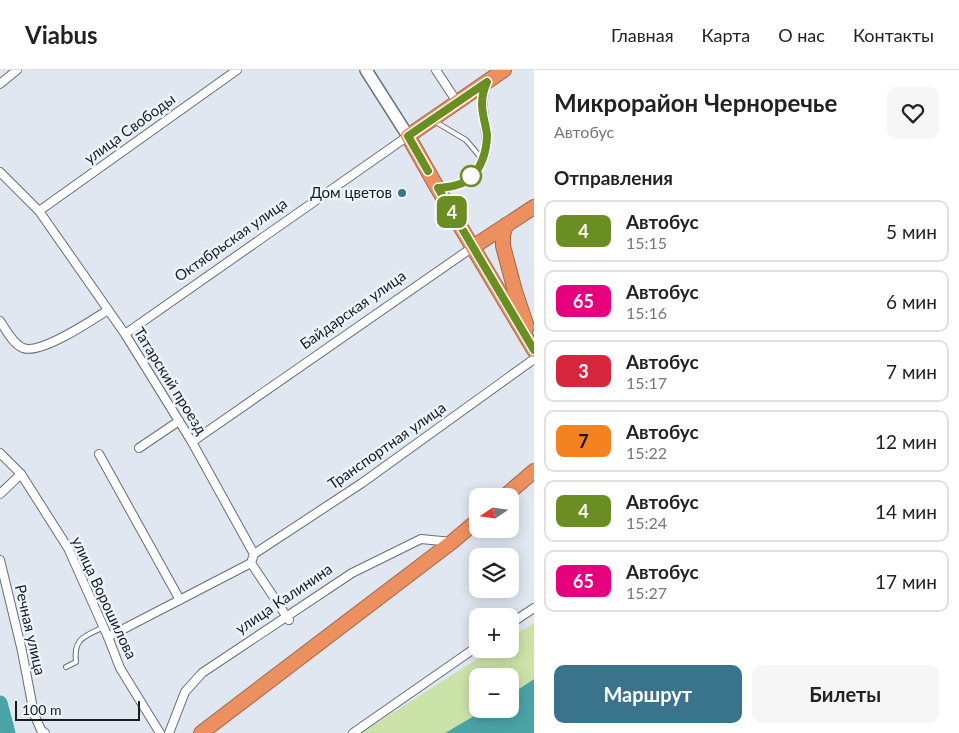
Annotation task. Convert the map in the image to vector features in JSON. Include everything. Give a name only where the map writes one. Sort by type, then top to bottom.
[{"type":"highway","name":"Октябрьская улица","points":[[408,136],[504,70]]},
{"type":"highway","points":[[408,136],[534,350]]},
{"type":"highway","name":"Байдарская улица","points":[[473,247],[534,207]]},
{"type":"highway","points":[[506,225],[503,246],[515,291],[534,346]]},
{"type":"highway","points":[[515,488],[534,471]]},
{"type":"highway","points":[[201,733],[469,528]]},
{"type":"main road","points":[[366,70],[408,136]]},
{"type":"street","points":[[0,84],[16,70]]},
{"type":"street","name":"улица Свободы","points":[[39,211],[237,70]]},
{"type":"street","points":[[436,70],[457,102]]},
{"type":"street","points":[[438,188],[454,186],[468,180],[476,172],[482,160],[487,135],[482,100],[487,82]]},
{"type":"street","name":"Октябрьская улица","points":[[125,334],[408,136]]},
{"type":"street","name":"Татарский проезд","points":[[0,172],[39,211],[125,334],[192,442],[254,554]]},
{"type":"street","name":"Байдарская улица","points":[[192,442],[473,247]]},
{"type":"street","points":[[0,321],[16,343],[23,348],[33,349],[66,336],[108,310]]},
{"type":"street","name":"Транспортная улица","points":[[254,554],[362,483],[534,359]]},
{"type":"street","points":[[139,448],[179,421]]},
{"type":"street","points":[[0,453],[21,474],[0,494]]},
{"type":"street","points":[[99,454],[180,600]]},
{"type":"street","name":"улица Ворошилова","points":[[21,474],[68,548],[104,627],[120,668],[160,733]]},
{"type":"street","name":"улица Калинина","points":[[169,733],[185,692],[202,673],[288,618],[352,573],[421,539],[452,542]]},
{"type":"street","points":[[108,638],[251,563],[254,554]]},
{"type":"street","name":"Речная улица","points":[[0,560],[22,651],[34,714],[41,730],[45,733]]},
{"type":"street","points":[[251,563],[288,618]]},
{"type":"street","points":[[519,618],[534,608]]},
{"type":"street","points":[[353,733],[469,652]]},
{"type":"lane","points":[[432,120],[466,140],[482,160]]},
{"type":"lane","points":[[66,667],[76,662],[74,652],[81,638],[104,627]]},
{"type":"green space","points":[[534,623],[534,679],[519,689],[519,668],[469,668],[469,718],[471,718],[445,733],[361,733],[479,658],[519,658],[519,632]]},
{"type":"water","points":[[534,679],[534,733],[445,733],[471,718],[519,718],[519,689]]},
{"type":"waterway","points":[[0,703],[8,733]]},
{"type":"bus line","name":"4","points":[[428,171],[408,136],[487,82],[482,105],[487,135],[482,160],[476,172],[468,180],[454,186],[438,188],[534,350]]},
{"type":"place","name":"Дом цветов","points":[[402,193]]}]
